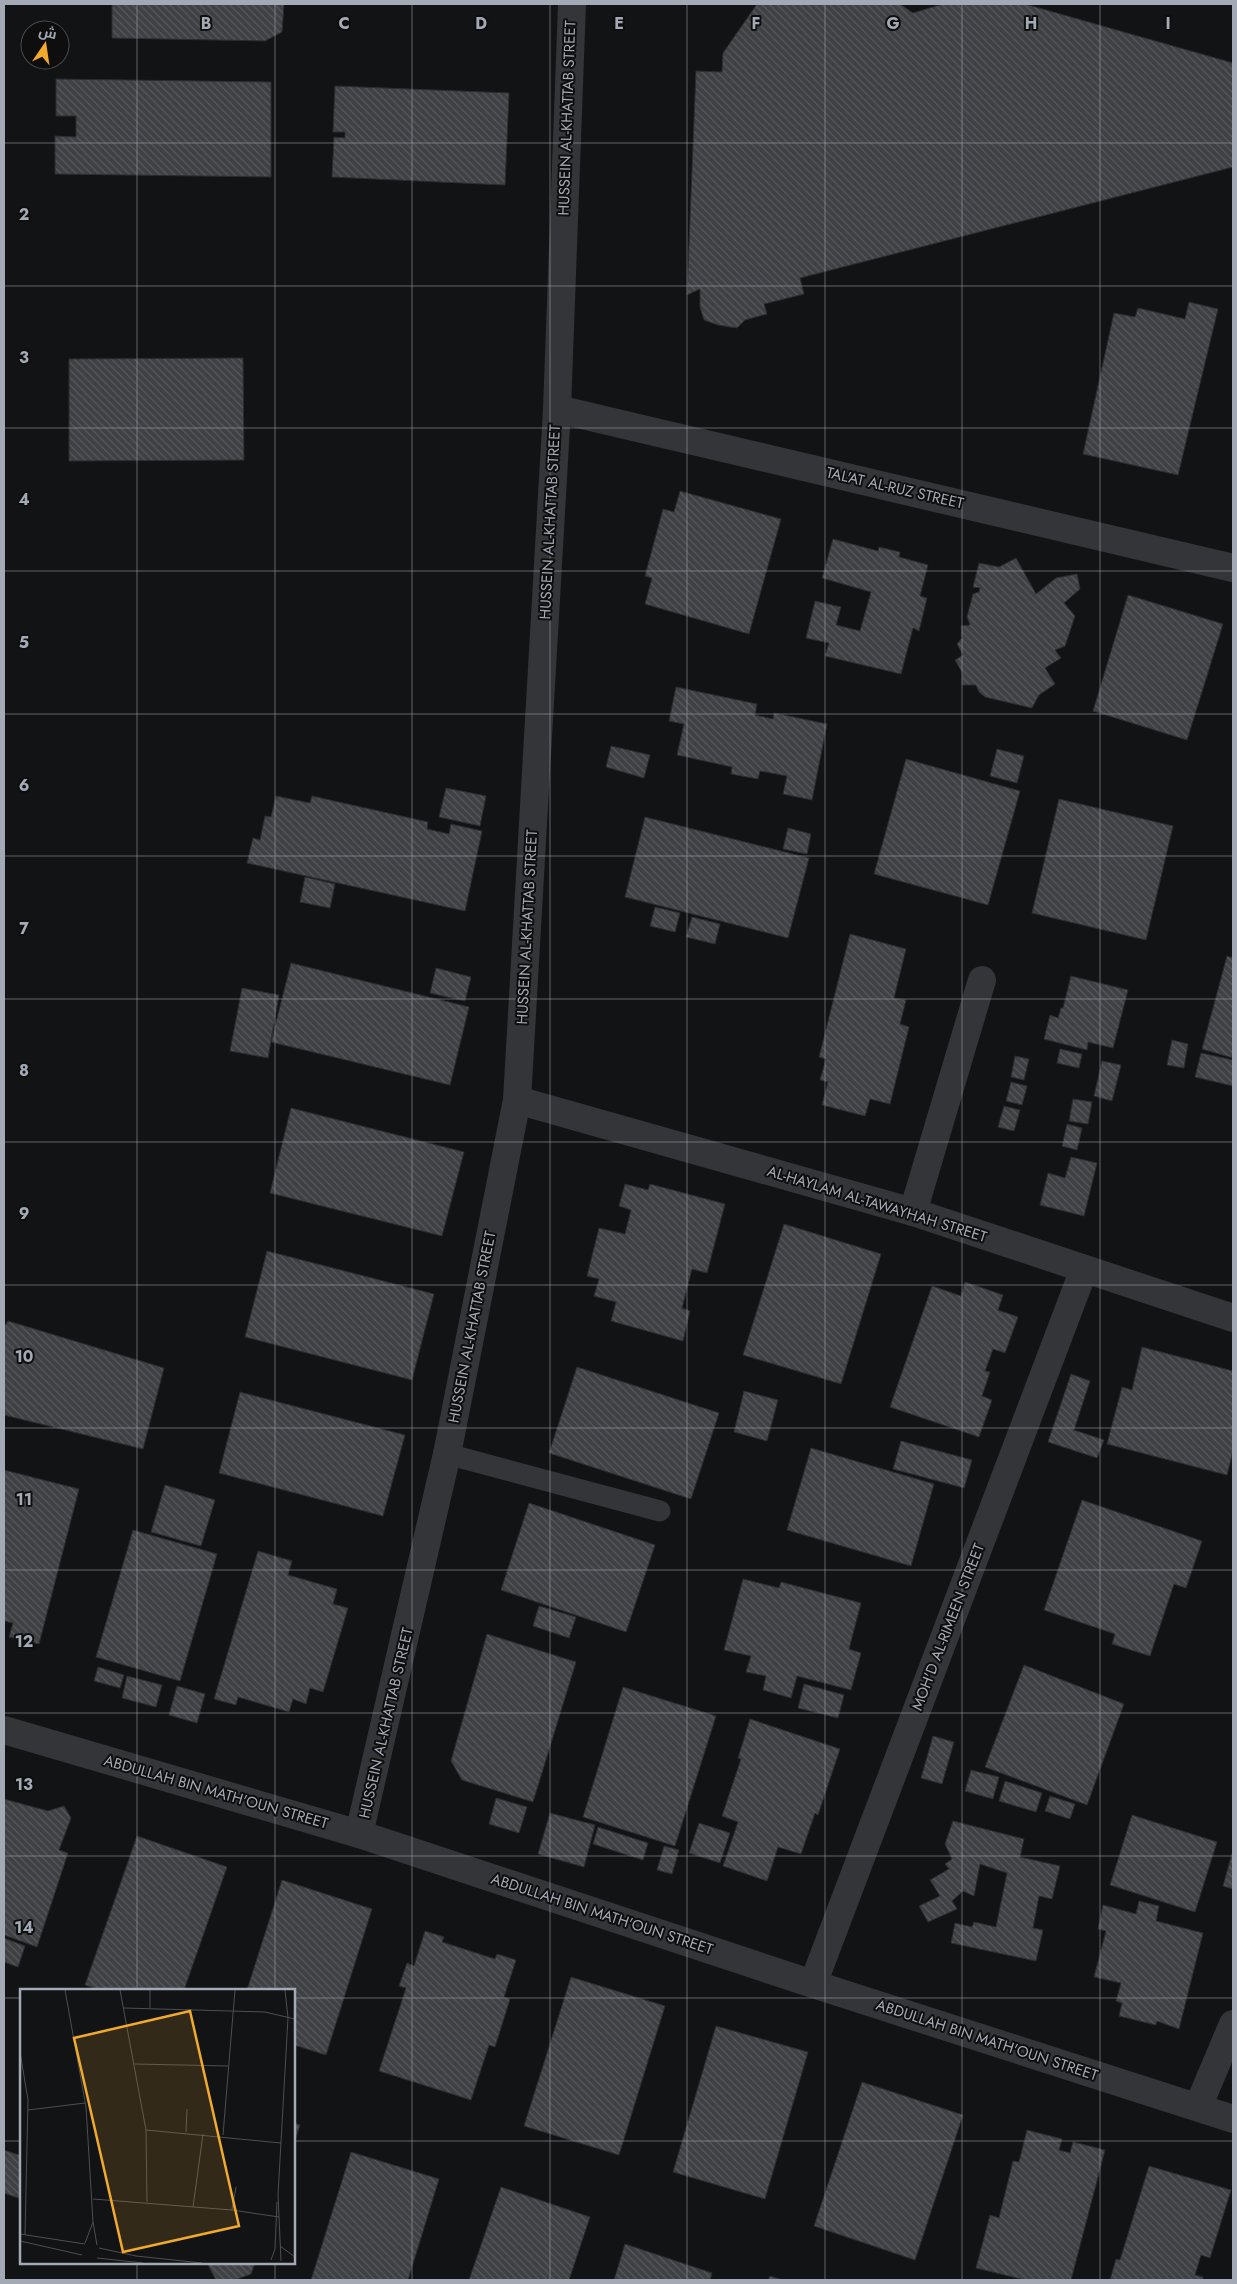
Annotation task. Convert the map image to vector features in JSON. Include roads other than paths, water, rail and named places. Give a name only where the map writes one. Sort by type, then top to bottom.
[{"type":"street","name":"HUSSEIN AL-KHATTAB STREET","points":[[359,1834],[448,1454],[517,1100],[557,409],[572,4]]},
{"type":"street","name":"TAL'AT AL-RUZ STREET","points":[[557,409],[1233,568]]},
{"type":"street","points":[[913,1212],[982,980]]},
{"type":"street","name":"AL-HAYLAM AL-TAWAYHAH STREET","points":[[517,1100],[913,1212],[1233,1318]]},
{"type":"street","name":"MOH'D AL-RIMEEN STREET","points":[[813,1984],[1084,1269]]},
{"type":"street","name":"ABDULLAH BIN MATH'OUN STREET","points":[[4,1730],[359,1834],[813,1984],[1233,2119]]},
{"type":"street","points":[[1198,2107],[1233,2024]]},
{"type":"lane","points":[[448,1454],[660,1511]]}]
